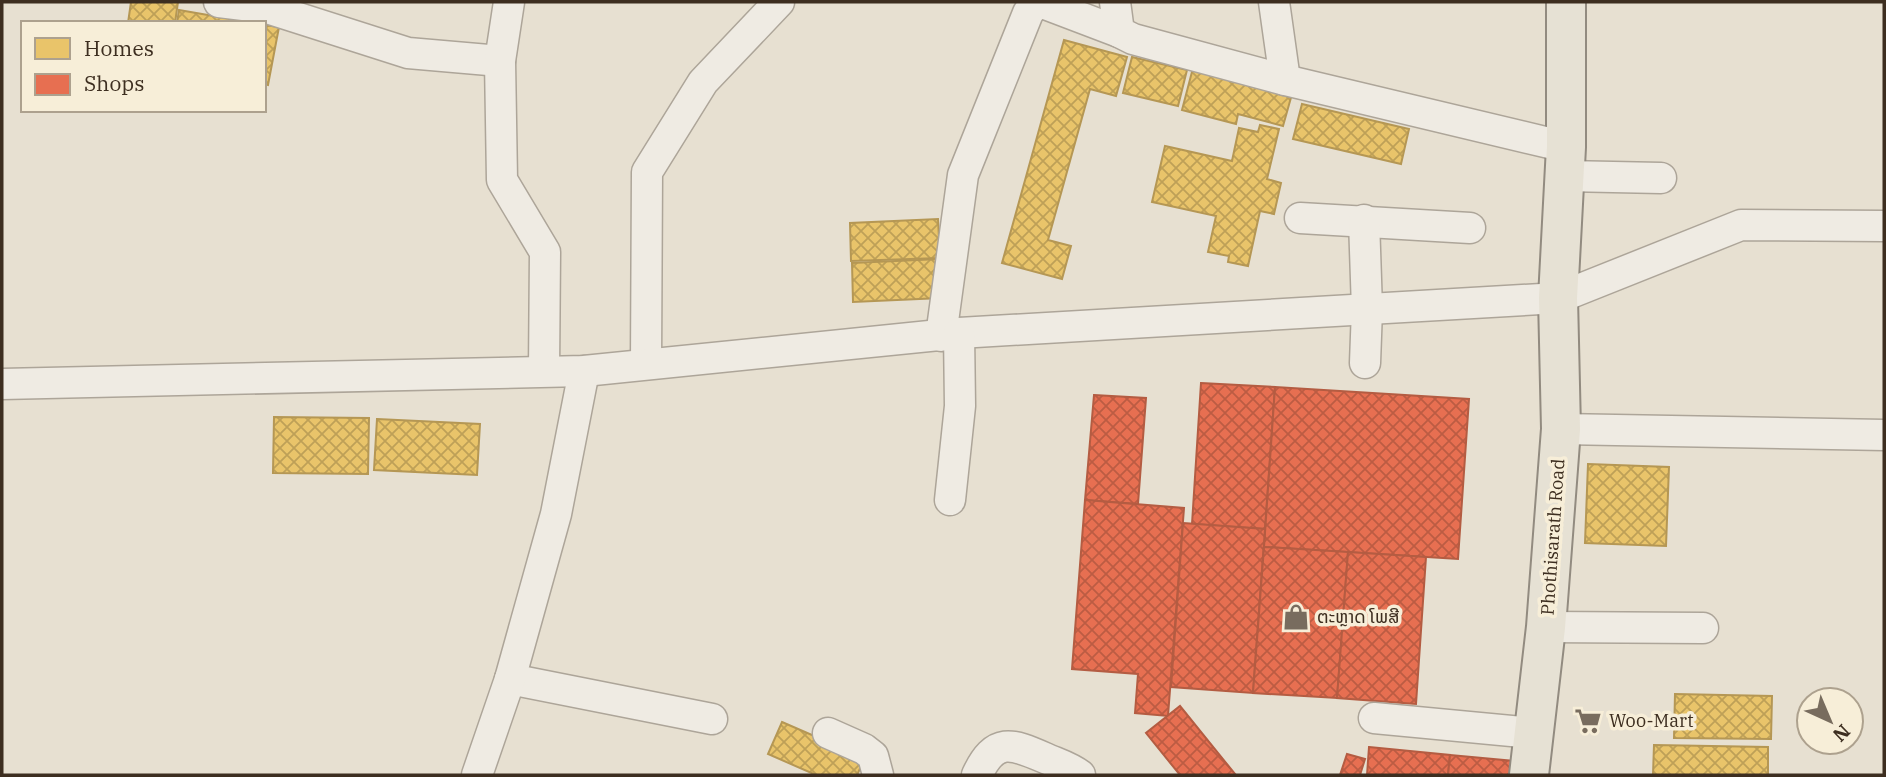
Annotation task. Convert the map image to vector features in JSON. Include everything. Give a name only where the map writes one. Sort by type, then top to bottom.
[{"type":"main road","name":"Phothisarath Road","points":[[1529,775],[1546,627],[1561,429],[1558,298],[1565,162],[1566,2]]},
{"type":"street","points":[[219,2],[267,8],[408,53],[500,61]]},
{"type":"street","points":[[509,2],[500,61],[502,180],[545,253],[544,370]]},
{"type":"street","points":[[646,364],[647,172],[704,82],[779,2]]},
{"type":"street","points":[[950,500],[960,406],[950,334],[963,175],[1028,13],[1040,2],[1133,39],[1285,80],[1565,162],[1661,178]]},
{"type":"street","points":[[1115,2],[1119,32]]},
{"type":"street","points":[[1274,2],[1285,80]]},
{"type":"street","points":[[1300,218],[1470,228]]},
{"type":"street","points":[[1364,220],[1367,309],[1365,363]]},
{"type":"street","points":[[2,384],[584,370],[950,334],[1558,298],[1741,225],[1884,226]]},
{"type":"street","points":[[477,775],[510,679],[556,514],[584,370]]},
{"type":"street","points":[[1561,429],[1884,435]]},
{"type":"street","points":[[1546,627],[1703,628]]},
{"type":"street","points":[[510,679],[712,719]]},
{"type":"street","points":[[1374,718],[1533,733]]},
{"type":"street","points":[[828,733],[873,755],[878,775]]},
{"type":"street","points":[[977,775],[989,753],[1002,746],[1018,746],[1080,775]]},
{"type":"building: Homes","points":[[131,2],[178,2],[175,21],[128,21]]},
{"type":"building: Homes","points":[[179,10],[242,21],[177,21]]},
{"type":"building: Homes","points":[[266,25],[279,27],[266,84]]},
{"type":"building: Homes","points":[[1064,40],[1127,57],[1116,96],[1090,89],[1048,240],[1071,246],[1062,279],[1002,263]]},
{"type":"building: Homes","points":[[1132,57],[1187,70],[1178,106],[1123,93]]},
{"type":"building: Homes","points":[[1193,68],[1292,94],[1283,126],[1238,114],[1236,124],[1182,110]]},
{"type":"building: Homes","points":[[1302,104],[1409,129],[1401,164],[1293,139]]},
{"type":"building: Homes","points":[[1260,125],[1279,129],[1267,179],[1281,183],[1274,214],[1260,211],[1248,266],[1228,262],[1229,256],[1208,252],[1216,216],[1152,202],[1165,146],[1232,161],[1239,128],[1258,132]]},
{"type":"building: Homes","points":[[938,219],[940,258],[851,261],[850,223]]},
{"type":"building: Homes","points":[[940,259],[941,298],[853,302],[852,263]]},
{"type":"building: Homes","points":[[274,417],[369,418],[368,474],[273,473]]},
{"type":"building: Homes","points":[[377,419],[480,424],[477,475],[374,470]]},
{"type":"building: Homes","points":[[1588,464],[1669,467],[1666,546],[1585,543]]},
{"type":"building: Homes","points":[[1675,694],[1772,696],[1771,739],[1674,738]]},
{"type":"building: Homes","points":[[782,722],[865,758],[857,775],[816,775],[768,754]]},
{"type":"building: Homes","points":[[1654,745],[1768,747],[1768,775],[1653,775]]},
{"type":"building: Shops","points":[[1201,383],[1275,387],[1265,529],[1192,524]]},
{"type":"building: Shops","points":[[1275,387],[1469,399],[1458,559],[1264,547]]},
{"type":"building: Shops","points":[[1094,395],[1146,398],[1138,504],[1085,500]]},
{"type":"building: Shops","points":[[1085,500],[1184,508],[1168,716],[1135,713],[1138,674],[1072,669]]},
{"type":"building: Shops","points":[[1183,523],[1265,529],[1253,693],[1171,687]]},
{"type":"building: Shops","points":[[1264,547],[1348,552],[1337,698],[1253,693]]},
{"type":"building: Shops","points":[[1348,552],[1426,557],[1416,704],[1337,698]]},
{"type":"building: Shops","points":[[1180,706],[1234,775],[1180,775],[1146,733]]},
{"type":"building: Shops","points":[[1369,747],[1450,755],[1448,775],[1367,775]]},
{"type":"building: Shops","points":[[1347,754],[1365,759],[1360,775],[1340,775]]},
{"type":"building: Shops","points":[[1450,755],[1514,761],[1513,775],[1448,775]]},
{"type":"place","name":"ຕະຫຼາດ ໂພສີ","points":[[1296,617]]},
{"type":"place","name":"Woo-Mart","points":[[1588,721]]}]
